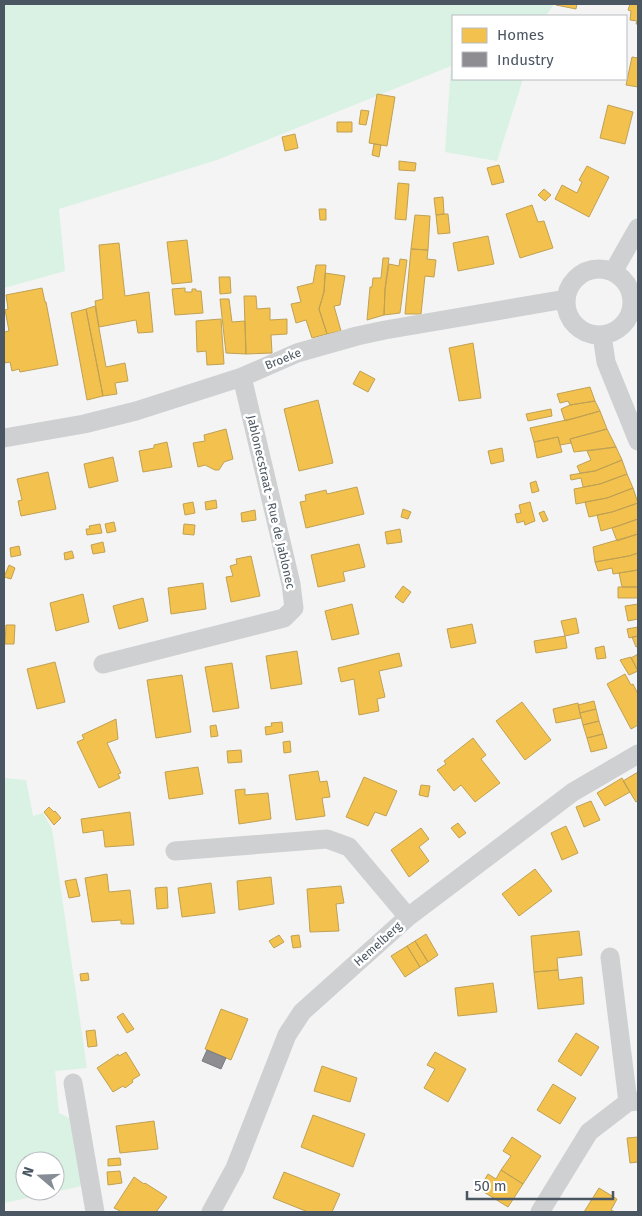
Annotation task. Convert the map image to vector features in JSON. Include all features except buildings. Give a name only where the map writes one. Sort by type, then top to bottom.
[{"type":"street","points":[[613,272],[638,228]]},
{"type":"street","points":[[591,270],[608,270],[613,272],[625,281],[629,288],[632,310],[620,328],[614,332],[602,335],[587,333],[577,327],[567,311],[566,299],[570,288],[580,275],[591,270]]},
{"type":"street","name":"Broeke","points":[[4,438],[84,424],[136,411],[242,377],[297,352],[357,336],[566,299]]},
{"type":"street","points":[[602,335],[606,362],[638,442]]},
{"type":"street","name":"Jablonecstraat - Rue de Jablonec","points":[[103,664],[284,618],[294,608],[291,584],[242,377]]},
{"type":"street","name":"Hemelberg","points":[[211,1212],[235,1168],[287,1035],[302,1012],[408,917],[573,792],[638,754]]},
{"type":"street","points":[[175,852],[328,839],[349,847],[408,917]]},
{"type":"street","points":[[540,1212],[589,1132],[633,1102],[610,957]]},
{"type":"street","points":[[73,1083],[95,1212]]},
{"type":"green space","points":[[4,4],[554,4],[547,15],[452,15],[452,80],[523,80],[497,161],[445,152],[451,66],[217,160],[59,209],[65,271],[4,288]]},
{"type":"green space","points":[[4,778],[26,780],[33,816],[43,813],[52,829],[87,1068],[55,1071],[59,1113],[75,1121],[82,1186],[65,1190],[65,1151],[15,1151],[15,1201],[4,1203]]}]
